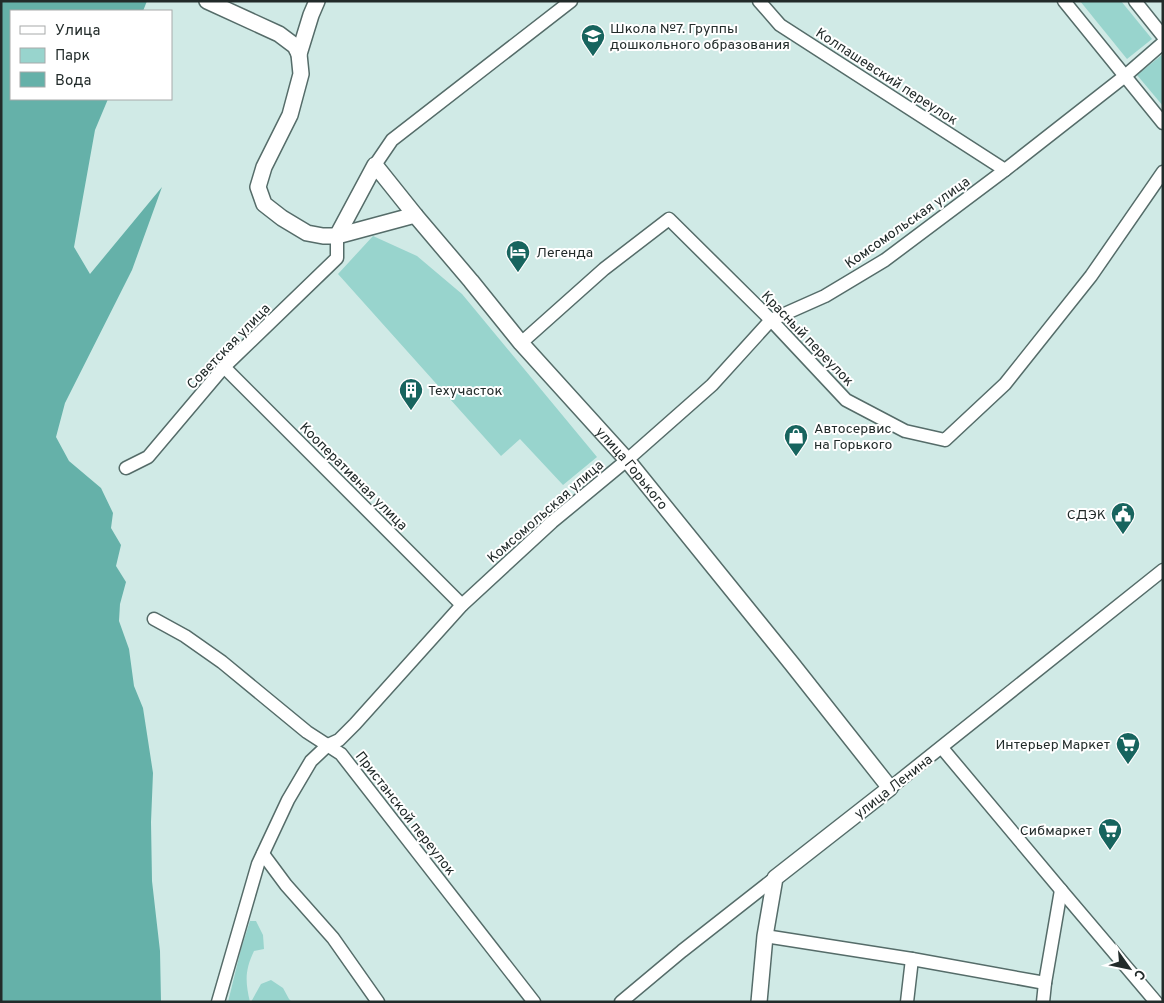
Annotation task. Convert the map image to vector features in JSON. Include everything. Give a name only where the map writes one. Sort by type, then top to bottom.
[{"type":"main road","points":[[207,1],[278,34],[295,46],[299,54]]},
{"type":"main road","points":[[317,1],[299,54],[300,74],[290,115],[264,167],[258,187],[264,204],[282,218],[307,232],[323,236],[337,236],[415,215]]},
{"type":"main road","points":[[337,236],[376,165]]},
{"type":"main road","name":"улица Горького","points":[[376,165],[521,343],[627,460],[890,788]]},
{"type":"main road","name":"улица Ленина","points":[[775,878],[890,788]]},
{"type":"main road","points":[[759,1002],[766,936],[775,878]]},
{"type":"street","points":[[376,165],[392,140],[571,1]]},
{"type":"street","name":"Колпашевский переулок","points":[[758,1],[780,25],[1005,170]]},
{"type":"street","points":[[1064,1],[1163,123]]},
{"type":"street","points":[[1134,1],[1163,36]]},
{"type":"street","name":"Комсомольская улица","points":[[218,1002],[258,864],[288,800],[311,761],[328,745],[339,740],[355,724],[462,605],[552,522],[627,460],[712,385],[771,320],[825,296],[885,260],[1005,170],[1125,76],[1163,43]]},
{"type":"street","name":"Красный переулок","points":[[521,343],[604,269],[669,219],[771,320],[846,400],[905,431],[945,440],[1005,384],[1091,276],[1163,172]]},
{"type":"street","name":"Советская улица","points":[[126,468],[148,457],[224,367],[337,258],[337,236]]},
{"type":"street","name":"Кооперативная улица","points":[[224,367],[462,605]]},
{"type":"street","name":"улица Ленина","points":[[890,788],[1163,570]]},
{"type":"street","name":"Пристанской переулок","points":[[154,619],[185,636],[222,662],[307,732],[341,754],[534,1002]]},
{"type":"street","points":[[942,748],[1156,1002]]},
{"type":"street","points":[[263,854],[286,885],[333,938],[378,1002]]},
{"type":"street","name":"улица Ленина","points":[[621,1002],[775,878]]},
{"type":"street","points":[[1043,1002],[1061,890]]},
{"type":"street","points":[[766,936],[912,959],[1045,983]]},
{"type":"street","points":[[907,1002],[912,959]]},
{"type":"green space","points":[[1080,1],[1121,1],[1152,39],[1127,59]]},
{"type":"green space","points":[[1163,54],[1163,106],[1137,75]]},
{"type":"green space","points":[[373,236],[417,256],[462,294],[597,457],[563,485],[520,439],[501,456],[338,274]]},
{"type":"green space","points":[[250,921],[256,921],[263,935],[264,949],[254,951],[247,970],[247,988],[250,1002],[228,1002],[241,949]]},
{"type":"green space","points":[[271,980],[283,988],[292,1002],[251,1002],[261,984]]},
{"type":"water","points":[[1,1],[147,1],[143,10],[10,10],[10,100],[108,100],[95,130],[74,247],[90,274],[162,187],[132,270],[65,403],[56,437],[69,461],[101,488],[113,513],[111,528],[121,545],[116,566],[126,582],[120,604],[119,621],[129,649],[134,686],[143,708],[153,773],[151,822],[152,881],[160,951],[161,1002],[1,1002]]},
{"type":"place","name":"Школа №7. Группы дошкольного образования","points":[[593,57]]},
{"type":"place","name":"Легенда","points":[[518,273]]},
{"type":"place","name":"Техучасток","points":[[411,411]]},
{"type":"place","name":"Автосервис на Горького","points":[[796,457]]},
{"type":"place","name":"СДЭК","points":[[1123,535]]},
{"type":"place","name":"Интерьер Маркет","points":[[1128,765]]},
{"type":"place","name":"Сибмаркет","points":[[1110,851]]}]
